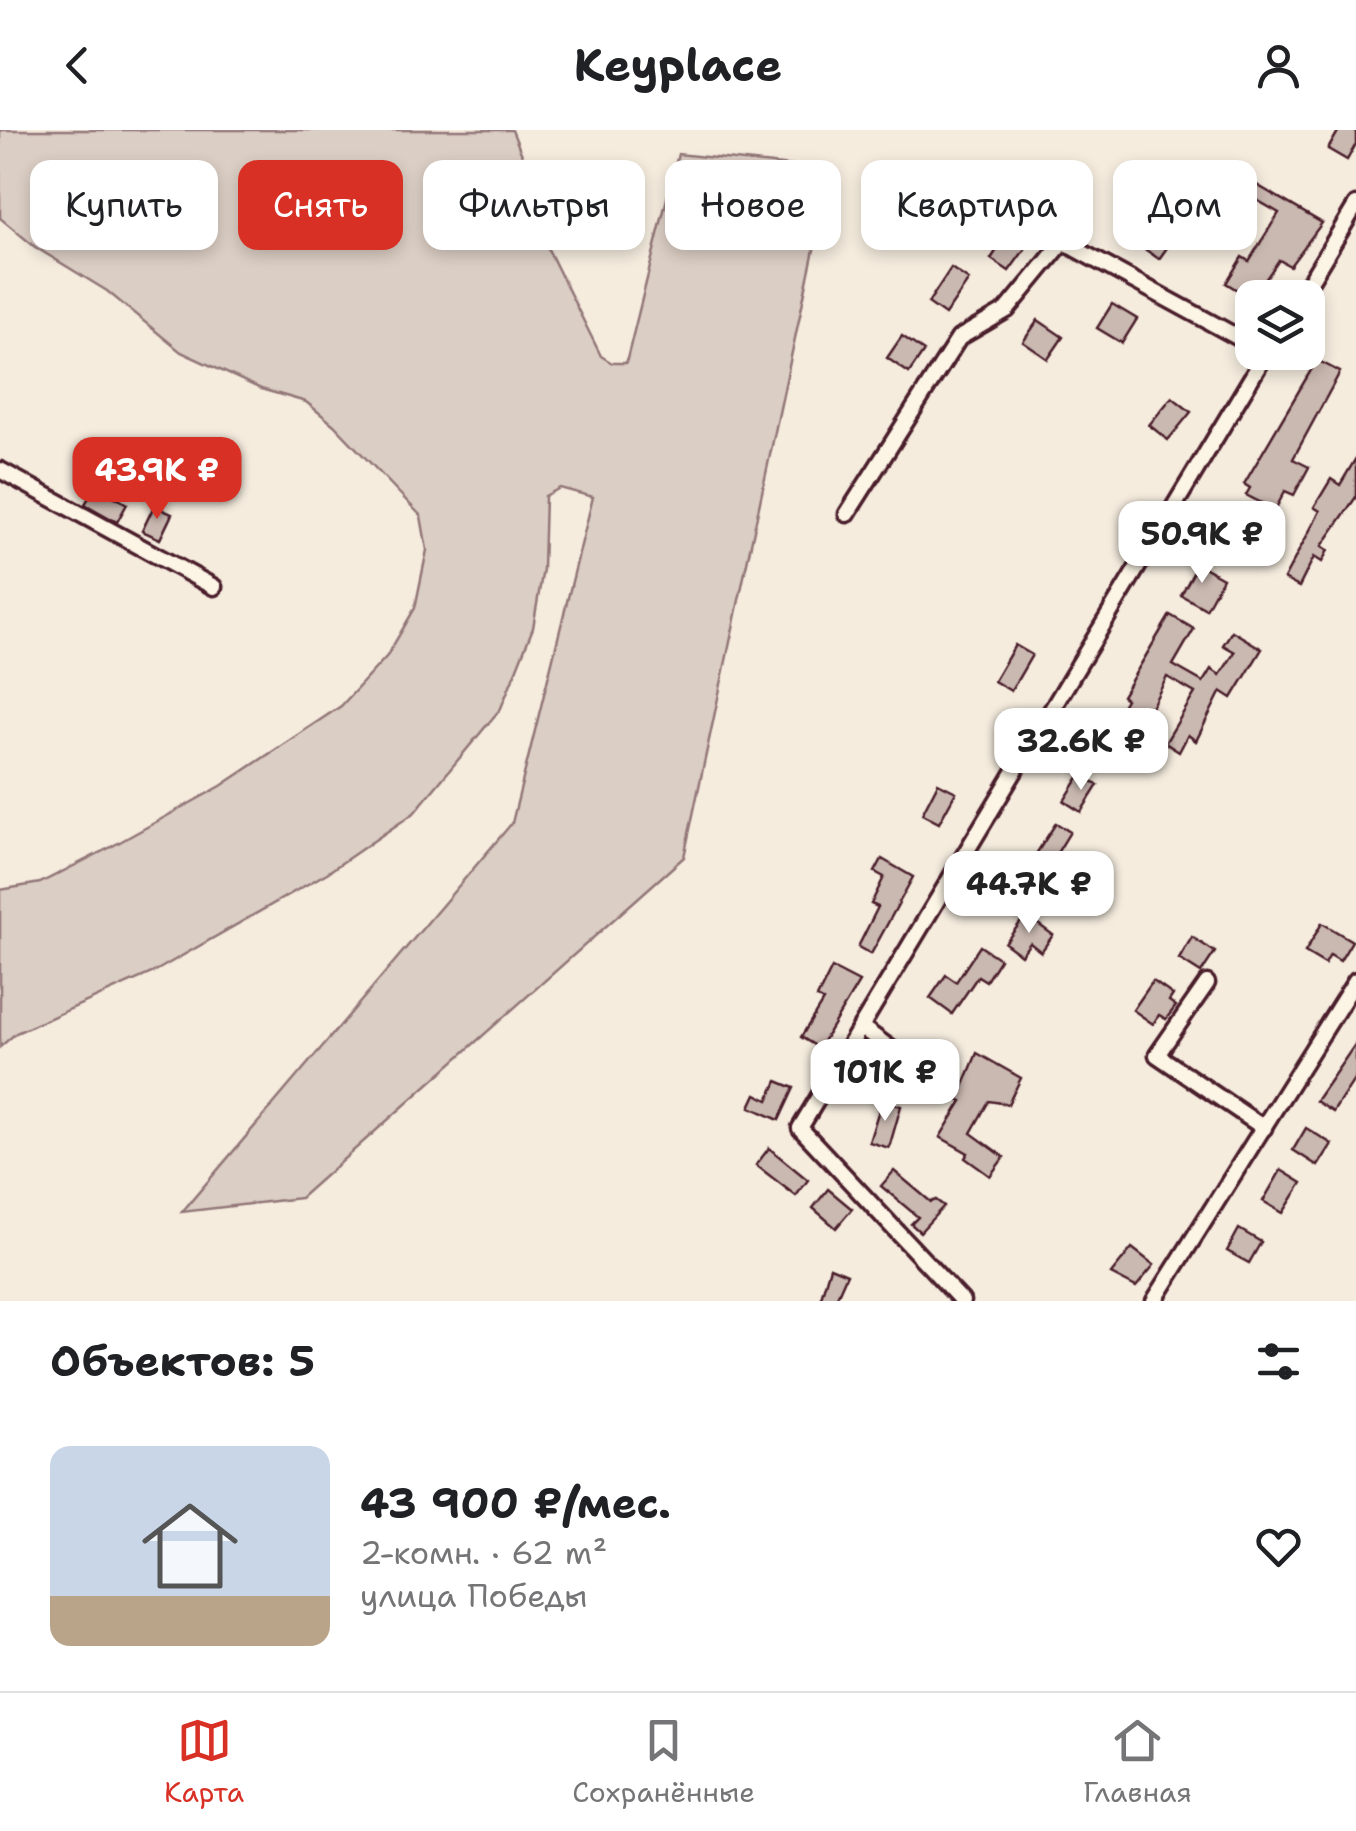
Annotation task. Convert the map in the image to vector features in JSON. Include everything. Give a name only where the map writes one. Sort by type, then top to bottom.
[{"type":"street","points":[[1311,280],[1356,205]]},
{"type":"street","points":[[848,514],[959,338],[1007,310],[1064,242],[1235,336]]},
{"type":"street","points":[[962,1301],[800,1128],[1256,370]]},
{"type":"street","points":[[0,470],[214,587]]},
{"type":"street","points":[[1154,1301],[1356,980]]},
{"type":"street","points":[[1207,983],[1157,1056],[1264,1128]]},
{"type":"street","points":[[861,1028],[938,1082]]},
{"type":"shaded area","points":[[0,130],[512,130],[524,160],[423,160],[423,250],[548,250],[601,356],[612,363],[626,363],[665,206],[665,250],[814,250],[684,857],[300,1198],[182,1212],[512,823],[593,497],[560,488],[545,496],[543,569],[533,628],[501,708],[414,813],[327,873],[152,973],[16,1033],[0,1047],[0,890],[40,883],[109,848],[221,786],[341,706],[387,656],[415,608],[427,550],[421,516],[334,425],[306,402],[261,389],[181,352],[107,291],[40,250],[218,250],[218,160],[30,160],[30,243],[0,218]]},
{"type":"shaded area","points":[[678,154],[735,160],[677,160]]},
{"type":"building","points":[[1339,130],[1356,130],[1356,144],[1347,160],[1328,149]]},
{"type":"building","points":[[1257,185],[1322,223],[1290,266],[1279,260],[1265,280],[1235,280],[1235,289],[1226,283],[1242,257],[1249,261],[1279,213],[1257,200]]},
{"type":"building","points":[[997,250],[1024,250],[1009,271],[991,259]]},
{"type":"building","points":[[1146,250],[1165,250],[1159,259]]},
{"type":"building","points":[[951,268],[969,280],[945,315],[928,303]]},
{"type":"building","points":[[1112,304],[1137,319],[1122,343],[1097,328]]},
{"type":"building","points":[[1038,320],[1063,337],[1048,359],[1023,342]]},
{"type":"building","points":[[902,336],[924,351],[909,373],[887,358]]},
{"type":"building","points":[[1325,364],[1340,372],[1293,459],[1309,467],[1294,495],[1285,491],[1275,510],[1246,495],[1250,488],[1244,484],[1311,370],[1325,370]]},
{"type":"building","points":[[1172,397],[1191,412],[1168,440],[1149,425]]},
{"type":"building","points":[[1356,458],[1356,497],[1322,546],[1328,550],[1322,562],[1314,557],[1299,587],[1284,579],[1320,511],[1314,507],[1331,479],[1340,485]]},
{"type":"building","points":[[96,486],[127,504],[117,522],[85,504]]},
{"type":"building","points":[[154,506],[172,514],[160,539],[142,531]]},
{"type":"building","points":[[1228,512],[1252,525],[1238,550],[1215,538]]},
{"type":"building","points":[[1198,564],[1223,578],[1206,609],[1181,595]]},
{"type":"building","points":[[1170,615],[1194,629],[1173,665],[1203,682],[1211,669],[1220,675],[1235,652],[1223,645],[1232,631],[1262,649],[1232,698],[1221,691],[1196,741],[1188,735],[1179,752],[1165,743],[1195,693],[1167,677],[1127,754],[1103,740],[1126,699],[1122,696]]},
{"type":"building","points":[[1015,645],[1032,655],[1011,691],[994,681]]},
{"type":"building","points":[[1081,774],[1098,785],[1081,812],[1064,801]]},
{"type":"building","points":[[938,783],[956,792],[939,823],[922,814]]},
{"type":"building","points":[[1056,823],[1070,832],[1024,907],[1009,896]]},
{"type":"building","points":[[882,859],[913,877],[871,954],[858,947],[878,907],[871,904],[884,877],[875,872]]},
{"type":"building","points":[[1026,915],[1053,935],[1041,952],[1030,943],[1021,955],[1005,943]]},
{"type":"building","points":[[1322,923],[1352,941],[1340,961],[1330,955],[1325,964],[1305,952]]},
{"type":"building","points":[[1192,937],[1215,952],[1201,973],[1179,959]]},
{"type":"building","points":[[980,946],[1000,959],[986,981],[978,976],[952,1014],[930,998],[946,975],[956,982]]},
{"type":"building","points":[[832,968],[859,982],[819,1048],[801,1037],[823,1001],[817,998]]},
{"type":"building","points":[[1153,981],[1173,995],[1169,1001],[1176,1006],[1166,1019],[1159,1015],[1153,1024],[1133,1010]]},
{"type":"building","points":[[1356,1043],[1356,1077],[1333,1112],[1316,1101]]},
{"type":"building","points":[[977,1053],[1021,1078],[1008,1104],[989,1101],[971,1133],[1004,1157],[990,1176],[965,1158],[968,1153],[940,1137],[962,1101],[958,1099]]},
{"type":"building","points":[[777,1081],[794,1088],[779,1120],[750,1107],[756,1094],[768,1100]]},
{"type":"building","points":[[882,1100],[901,1106],[889,1148],[869,1142]]},
{"type":"building","points":[[1306,1128],[1332,1144],[1318,1166],[1293,1150]]},
{"type":"building","points":[[769,1148],[808,1180],[796,1196],[756,1165]]},
{"type":"building","points":[[1281,1170],[1302,1183],[1283,1213],[1263,1201]]},
{"type":"building","points":[[894,1171],[931,1202],[936,1200],[944,1206],[920,1232],[911,1224],[918,1217],[881,1186]]},
{"type":"building","points":[[828,1189],[852,1209],[836,1228],[813,1208]]},
{"type":"building","points":[[1239,1229],[1261,1242],[1249,1263],[1227,1251]]},
{"type":"building","points":[[1132,1248],[1154,1265],[1136,1287],[1111,1274]]},
{"type":"building","points":[[830,1267],[847,1274],[835,1301],[820,1301]]}]
